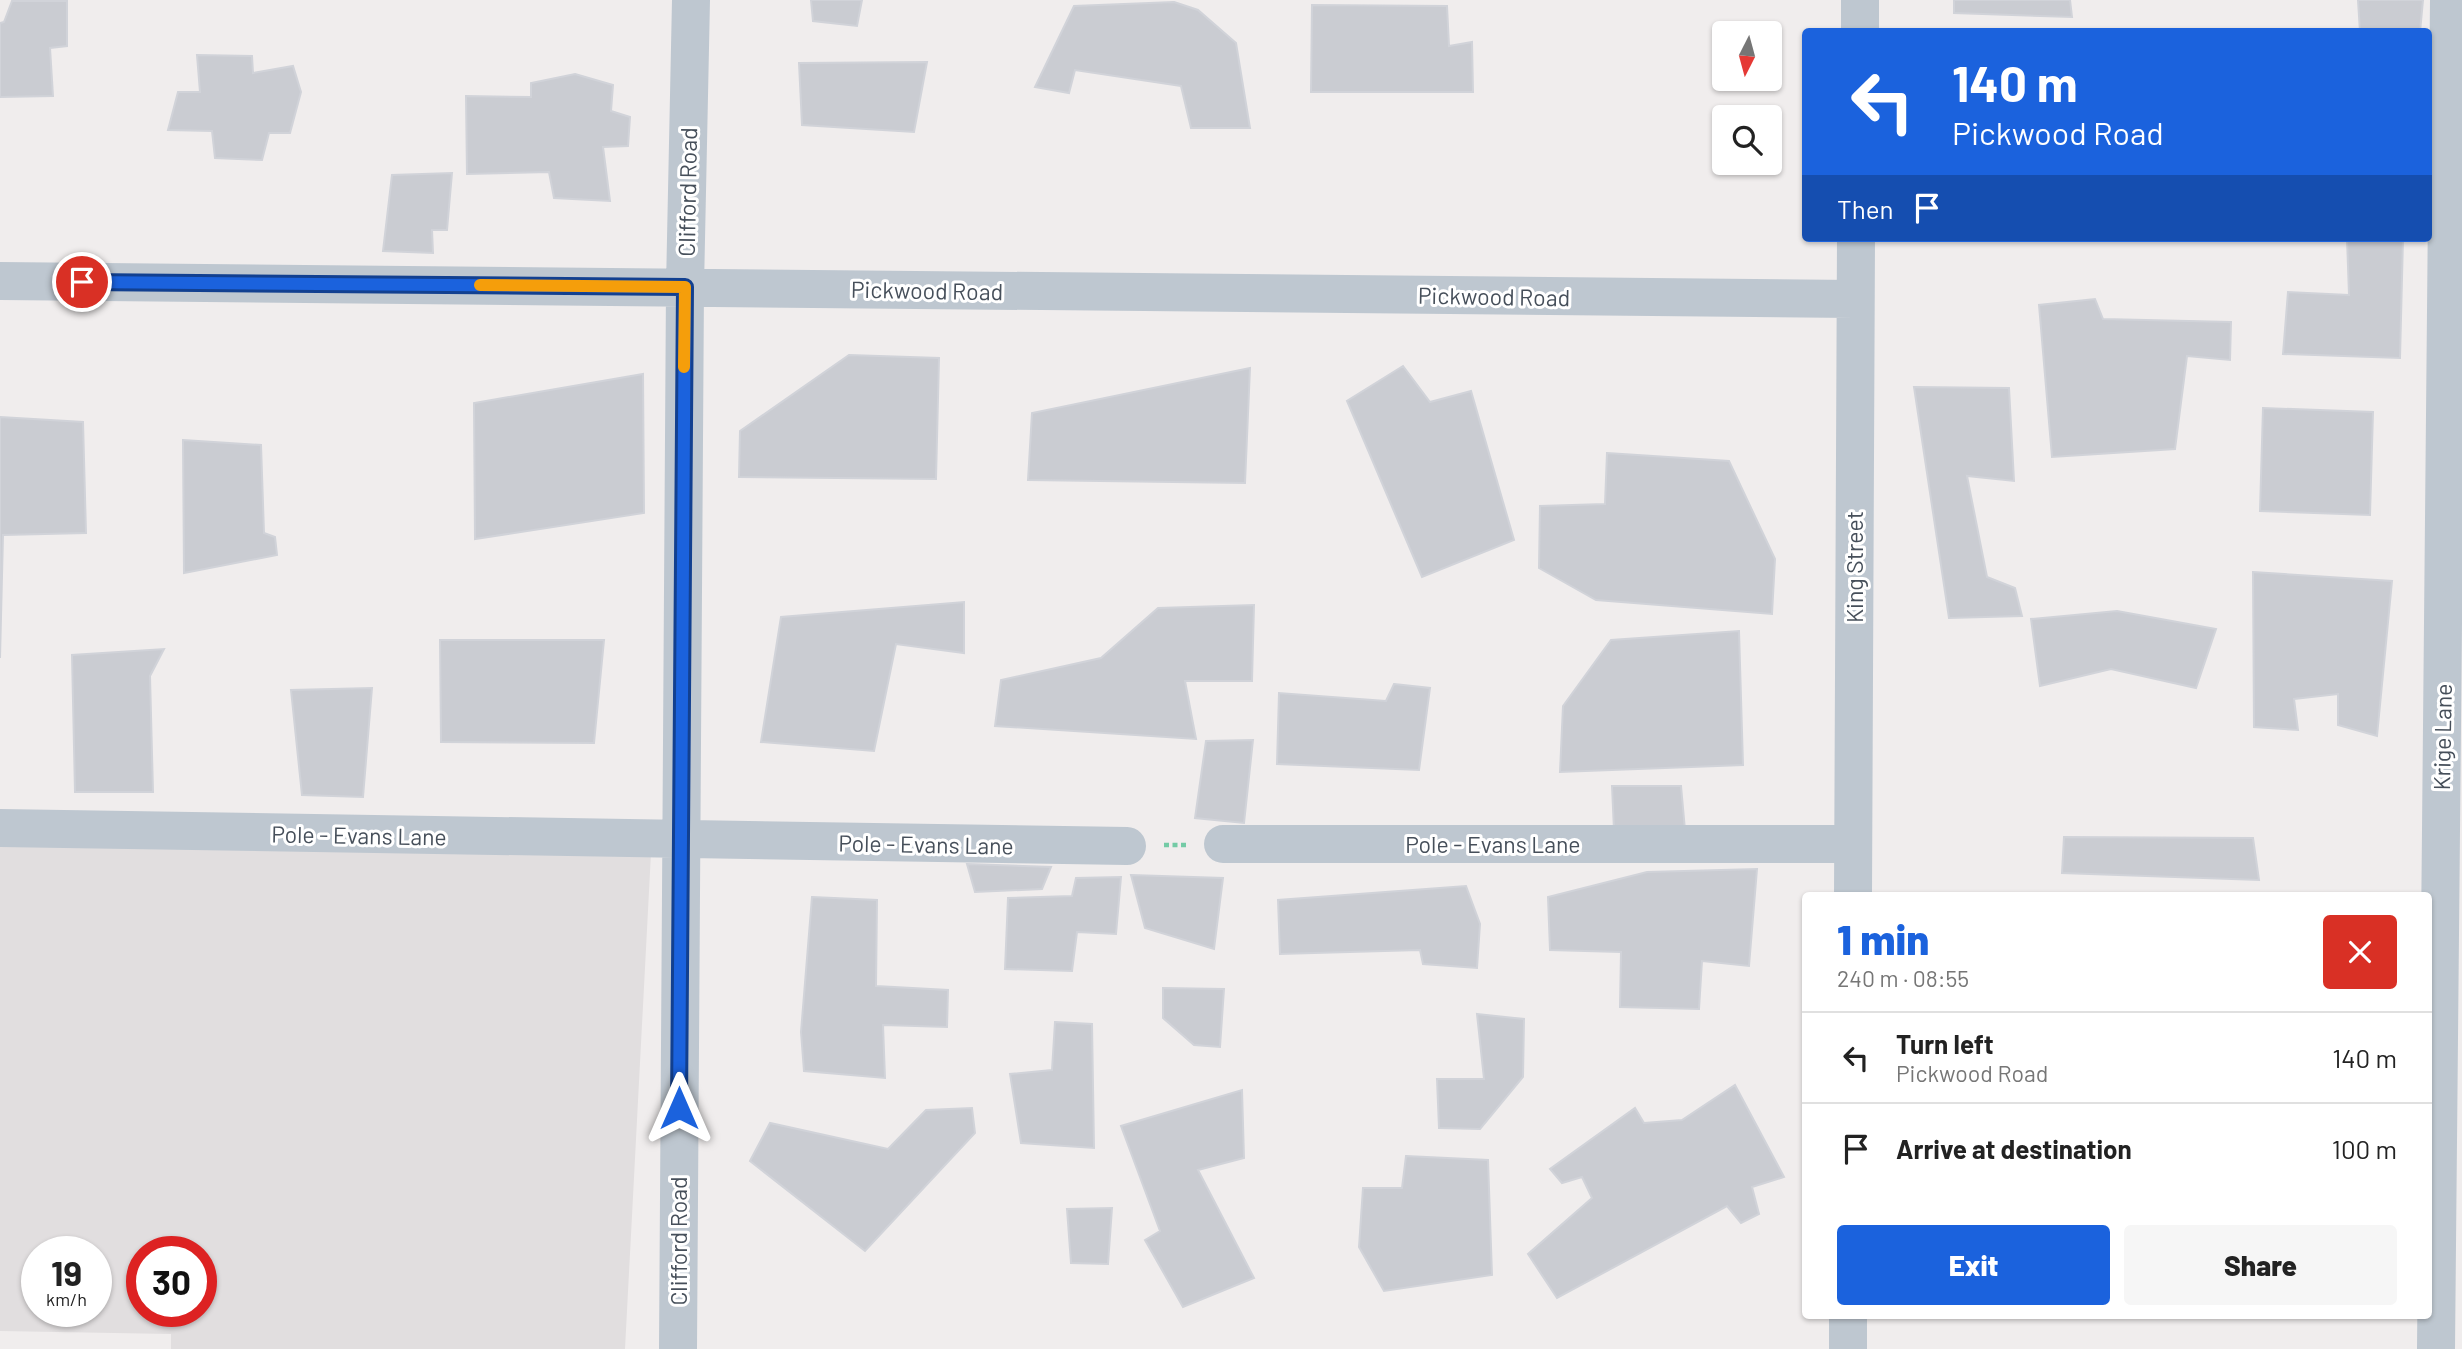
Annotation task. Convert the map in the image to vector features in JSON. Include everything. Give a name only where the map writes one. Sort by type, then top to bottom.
[{"type":"street","name":"Clifford Road","points":[[678,1349],[685,287],[691,0]]},
{"type":"street","points":[[1860,0],[1860,28]]},
{"type":"street","name":"Krige Lane","points":[[2436,1349],[2449,0]]},
{"type":"street","name":"King Street","points":[[1853,892],[1856,242]]},
{"type":"street","name":"Pickwood Road","points":[[0,281],[1854,299]]},
{"type":"street","name":"Pole - Evans Lane","points":[[0,828],[681,841],[1127,846]]},
{"type":"street","name":"Pole - Evans Lane","points":[[1223,844],[1853,844]]},
{"type":"street","points":[[1848,1319],[1848,1349]]},
{"type":"path","points":[[1127,846],[1223,844]]},
{"type":"shaded area","points":[[0,845],[651,853],[625,1349],[171,1349],[171,1334],[0,1331]]},
{"type":"building","points":[[811,0],[862,0],[857,26],[813,21]]},
{"type":"building","points":[[1954,0],[2070,0],[2072,17],[1954,13]]},
{"type":"building","points":[[2358,0],[2423,0],[2420,28],[2360,28]]},
{"type":"building","points":[[12,1],[67,1],[67,46],[50,48],[53,96],[0,97],[0,23],[4,22]]},
{"type":"building","points":[[1174,2],[1198,10],[1236,43],[1250,128],[1191,128],[1181,86],[1075,70],[1069,93],[1035,87],[1074,6]]},
{"type":"building","points":[[1312,5],[1447,6],[1449,46],[1472,42],[1473,92],[1311,92]]},
{"type":"building","points":[[197,55],[252,56],[253,73],[293,66],[301,92],[290,133],[269,133],[262,160],[215,158],[212,131],[168,130],[178,92],[200,92]]},
{"type":"building","points":[[927,62],[914,132],[802,125],[799,63]]},
{"type":"building","points":[[575,74],[613,85],[611,111],[630,117],[628,146],[603,147],[610,201],[554,198],[549,172],[467,174],[466,96],[531,97],[531,83]]},
{"type":"building","points":[[452,173],[447,230],[432,230],[433,253],[383,251],[392,175]]},
{"type":"building","points":[[2347,242],[2403,242],[2400,358],[2283,354],[2288,292],[2349,295]]},
{"type":"building","points":[[2095,299],[2103,319],[2231,322],[2230,360],[2187,356],[2175,449],[2052,457],[2039,305]]},
{"type":"building","points":[[849,355],[939,358],[936,479],[739,477],[740,431]]},
{"type":"building","points":[[1403,366],[1430,402],[1471,391],[1514,540],[1422,577],[1347,401]]},
{"type":"building","points":[[1250,368],[1245,483],[1028,480],[1032,413]]},
{"type":"building","points":[[643,374],[644,513],[475,539],[474,403]]},
{"type":"building","points":[[1914,387],[2009,388],[2014,481],[1967,476],[1987,577],[2015,588],[2022,616],[1949,618]]},
{"type":"building","points":[[2263,408],[2373,412],[2370,515],[2260,511]]},
{"type":"building","points":[[0,417],[83,422],[86,533],[3,535],[0,658]]},
{"type":"building","points":[[183,440],[261,445],[264,533],[275,537],[277,555],[184,573]]},
{"type":"building","points":[[1607,453],[1729,461],[1775,559],[1772,614],[1596,600],[1539,568],[1540,506],[1605,504]]},
{"type":"building","points":[[2253,572],[2392,581],[2377,736],[2338,725],[2338,694],[2294,699],[2298,730],[2254,727]]},
{"type":"building","points":[[964,602],[964,653],[896,644],[874,751],[761,742],[781,617]]},
{"type":"building","points":[[1254,605],[1252,681],[1185,681],[1196,739],[995,726],[1001,680],[1101,658],[1158,608]]},
{"type":"building","points":[[2117,611],[2216,629],[2196,688],[2111,669],[2040,686],[2031,619]]},
{"type":"building","points":[[1739,631],[1743,765],[1560,772],[1563,706],[1611,640]]},
{"type":"building","points":[[440,640],[604,640],[594,743],[441,742]]},
{"type":"building","points":[[164,649],[150,676],[153,792],[75,792],[72,655]]},
{"type":"building","points":[[1394,684],[1430,688],[1419,770],[1277,764],[1279,693],[1386,701]]},
{"type":"building","points":[[372,688],[363,797],[302,795],[291,690]]},
{"type":"building","points":[[1253,740],[1244,823],[1195,818],[1206,741]]},
{"type":"building","points":[[1612,786],[1681,786],[1685,830],[1614,830]]},
{"type":"building","points":[[2064,837],[2253,838],[2259,880],[2062,873]]},
{"type":"building","points":[[967,864],[1051,867],[1042,889],[975,892]]},
{"type":"building","points":[[1757,869],[1749,966],[1702,961],[1699,1009],[1620,1007],[1621,952],[1550,950],[1548,897],[1647,872]]},
{"type":"building","points":[[1131,875],[1223,878],[1214,949],[1145,928]]},
{"type":"building","points":[[1121,877],[1116,934],[1077,932],[1072,971],[1005,969],[1008,898],[1072,896],[1076,878]]},
{"type":"building","points":[[1466,886],[1480,924],[1477,968],[1423,964],[1420,950],[1280,954],[1278,900]]},
{"type":"building","points":[[812,897],[877,900],[876,986],[948,990],[947,1027],[883,1025],[885,1078],[804,1071],[801,1032]]},
{"type":"building","points":[[1163,988],[1224,989],[1220,1047],[1194,1045],[1163,1018]]},
{"type":"building","points":[[1477,1014],[1524,1019],[1523,1077],[1480,1129],[1439,1128],[1437,1079],[1484,1079]]},
{"type":"building","points":[[1055,1022],[1092,1024],[1094,1148],[1021,1143],[1010,1074],[1052,1070]]},
{"type":"building","points":[[1735,1085],[1784,1177],[1752,1187],[1759,1214],[1741,1223],[1727,1206],[1557,1298],[1528,1254],[1592,1198],[1582,1177],[1562,1183],[1550,1169],[1635,1108],[1644,1123],[1682,1120]]},
{"type":"building","points":[[1242,1090],[1244,1158],[1198,1170],[1254,1278],[1183,1307],[1145,1240],[1160,1231],[1121,1126]]},
{"type":"building","points":[[972,1108],[975,1133],[865,1251],[750,1161],[770,1123],[888,1149],[926,1110]]},
{"type":"building","points":[[1406,1156],[1488,1160],[1492,1275],[1384,1291],[1359,1247],[1363,1188],[1402,1188]]},
{"type":"building","points":[[1112,1208],[1108,1264],[1071,1263],[1067,1209]]},
{"type":"slow traffic","points":[[480,285],[685,287],[684,367]]},
{"type":"route","points":[[82,282],[685,287],[679,1108]]}]
